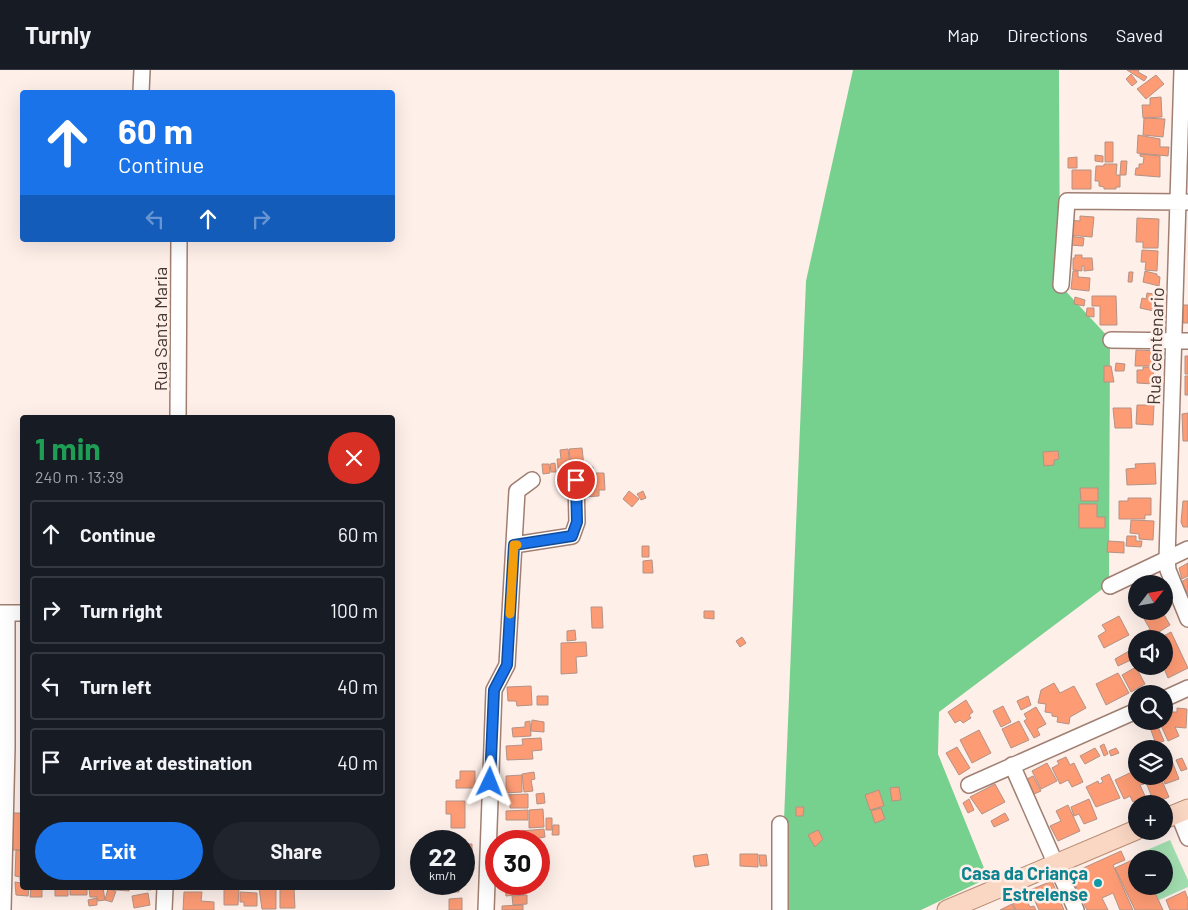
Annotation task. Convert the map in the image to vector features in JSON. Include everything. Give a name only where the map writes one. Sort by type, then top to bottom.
[{"type":"main road","points":[[947,910],[1128,833]]},
{"type":"street","points":[[141,90],[142,70]]},
{"type":"street","name":"Rua centenario","points":[[1182,70],[1182,340],[1167,559],[1168,570],[1188,619]]},
{"type":"street","points":[[1061,285],[1067,201],[1183,202]]},
{"type":"street","name":"Rua Santa Maria","points":[[178,415],[179,242]]},
{"type":"street","points":[[1110,340],[1182,340]]},
{"type":"street","points":[[486,910],[494,690],[507,665],[517,491],[532,480]]},
{"type":"street","points":[[514,545],[572,536],[577,522],[576,480]]},
{"type":"street","points":[[1110,586],[1188,549]]},
{"type":"street","points":[[2,910],[7,748],[3,613],[20,614]]},
{"type":"street","points":[[1173,695],[1188,688]]},
{"type":"street","points":[[969,785],[1128,714]]},
{"type":"street","points":[[7,748],[20,748]]},
{"type":"street","points":[[1012,765],[1076,910]]},
{"type":"street","points":[[1177,813],[1188,838]]},
{"type":"street","points":[[780,824],[780,910]]},
{"type":"street","points":[[164,910],[165,890]]},
{"type":"green space","points":[[853,70],[1059,70],[1060,285],[1110,339],[1109,584],[939,712],[938,754],[988,878],[921,910],[784,910],[784,820],[806,281]]},
{"type":"green space","points":[[1170,840],[1188,880],[1188,887],[1173,894],[1173,850],[1147,850]]},
{"type":"green space","points":[[1156,895],[1170,895],[1159,900]]},
{"type":"building","points":[[1127,70],[1139,70],[1138,72],[1147,77],[1144,81]]},
{"type":"building","points":[[1131,74],[1137,82],[1132,86],[1126,79]]},
{"type":"building","points":[[1156,75],[1164,84],[1146,99],[1137,89]]},
{"type":"building","points":[[1161,97],[1162,117],[1143,118],[1142,105],[1150,105],[1150,98]]},
{"type":"building","points":[[1144,118],[1165,119],[1163,137],[1143,135]]},
{"type":"building","points":[[1138,135],[1160,139],[1160,147],[1169,147],[1168,156],[1137,153]]},
{"type":"building","points":[[1105,142],[1113,142],[1113,162],[1105,162]]},
{"type":"building","points":[[1140,154],[1160,156],[1160,177],[1135,175],[1136,168],[1139,168],[1139,164],[1143,164],[1144,157],[1140,156]]},
{"type":"building","points":[[1095,155],[1103,156],[1103,162],[1095,161]]},
{"type":"building","points":[[1077,157],[1077,168],[1068,168],[1068,158]]},
{"type":"building","points":[[1121,161],[1127,161],[1126,175],[1120,175]]},
{"type":"building","points":[[1104,164],[1117,164],[1116,175],[1120,175],[1120,187],[1104,189],[1104,187],[1099,186],[1099,181],[1095,181],[1096,166],[1104,166]]},
{"type":"building","points":[[1072,170],[1091,170],[1091,189],[1072,189]]},
{"type":"building","points":[[1080,216],[1094,217],[1092,237],[1067,235],[1068,220],[1080,221]]},
{"type":"building","points":[[1137,218],[1159,219],[1158,248],[1143,248],[1143,242],[1136,242]]},
{"type":"building","points":[[1068,236],[1084,238],[1083,246],[1070,245]]},
{"type":"building","points":[[1142,250],[1158,251],[1157,271],[1145,270],[1146,262],[1141,262]]},
{"type":"building","points":[[1075,255],[1082,255],[1082,258],[1092,258],[1093,270],[1084,271],[1084,266],[1082,266],[1082,271],[1073,270],[1073,258],[1075,258]]},
{"type":"building","points":[[1073,271],[1078,271],[1078,277],[1090,278],[1089,291],[1071,289]]},
{"type":"building","points":[[1145,271],[1157,274],[1160,277],[1159,286],[1143,282]]},
{"type":"building","points":[[1129,272],[1133,272],[1132,282],[1128,282]]},
{"type":"building","points":[[1147,293],[1161,295],[1160,299],[1156,298],[1155,305],[1159,306],[1158,312],[1140,308],[1142,298],[1146,299]]},
{"type":"building","points":[[1092,296],[1116,296],[1117,325],[1100,325],[1100,306],[1092,306]]},
{"type":"building","points":[[1075,297],[1085,300],[1084,306],[1074,304]]},
{"type":"building","points":[[1183,305],[1188,305],[1188,323],[1183,323]]},
{"type":"building","points":[[1087,308],[1094,308],[1094,317],[1086,316]]},
{"type":"building","points":[[1136,350],[1158,351],[1157,366],[1135,366]]},
{"type":"building","points":[[1185,356],[1188,356],[1188,374],[1185,374]]},
{"type":"building","points":[[1116,363],[1125,364],[1124,371],[1115,371]]},
{"type":"building","points":[[1104,366],[1111,366],[1114,382],[1104,382]]},
{"type":"building","points":[[1143,367],[1154,367],[1153,384],[1137,383],[1137,370],[1143,370]]},
{"type":"building","points":[[1185,376],[1188,376],[1188,395],[1185,395]]},
{"type":"building","points":[[1137,405],[1154,405],[1153,425],[1136,424]]},
{"type":"building","points":[[1113,408],[1131,408],[1132,428],[1115,428]]},
{"type":"building","points":[[1188,413],[1188,441],[1183,441],[1182,414]]},
{"type":"building","points":[[582,448],[584,466],[571,467],[569,449]]},
{"type":"building","points":[[568,449],[570,467],[558,468],[557,459],[561,459],[560,450]]},
{"type":"building","points":[[1058,451],[1059,459],[1054,460],[1054,465],[1044,466],[1043,452]]},
{"type":"building","points":[[555,463],[556,472],[551,472],[550,464]]},
{"type":"building","points":[[1155,463],[1156,484],[1127,485],[1126,469],[1136,468],[1135,464]]},
{"type":"building","points":[[542,464],[549,464],[550,473],[543,474]]},
{"type":"building","points":[[580,467],[593,467],[594,473],[604,473],[605,490],[599,490],[599,496],[582,497]]},
{"type":"building","points":[[1080,488],[1098,488],[1098,501],[1081,501]]},
{"type":"building","points":[[629,491],[639,499],[632,507],[623,499]]},
{"type":"building","points":[[643,491],[646,498],[641,500],[637,494]]},
{"type":"building","points":[[1128,498],[1151,498],[1151,515],[1145,515],[1145,519],[1119,519],[1119,501],[1128,501]]},
{"type":"building","points":[[1183,501],[1188,501],[1188,527],[1183,527],[1181,522]]},
{"type":"building","points":[[1079,504],[1097,504],[1097,517],[1105,517],[1105,528],[1079,528]]},
{"type":"building","points":[[1131,520],[1154,521],[1153,540],[1139,539],[1139,534],[1130,533]]},
{"type":"building","points":[[1127,536],[1136,536],[1136,541],[1142,541],[1141,547],[1126,546]]},
{"type":"building","points":[[1108,541],[1124,542],[1124,553],[1107,552]]},
{"type":"building","points":[[642,546],[649,546],[649,557],[642,557]]},
{"type":"building","points":[[652,560],[653,573],[643,573],[643,561]]},
{"type":"building","points":[[1188,563],[1188,576],[1182,579],[1179,568]]},
{"type":"building","points":[[1188,578],[1188,594],[1181,582]]},
{"type":"building","points":[[591,607],[602,607],[603,628],[592,628]]},
{"type":"building","points":[[704,611],[714,611],[714,619],[704,618]]},
{"type":"building","points":[[1119,616],[1128,636],[1104,648],[1098,636],[1106,631],[1102,625]]},
{"type":"building","points":[[1145,620],[1167,620],[1170,625],[1162,630],[1148,630],[1150,629]]},
{"type":"building","points":[[575,630],[576,640],[567,641],[567,631]]},
{"type":"building","points":[[1173,636],[1188,668],[1168,678],[1167,675],[1173,675]]},
{"type":"building","points":[[742,637],[746,643],[740,647],[736,641]]},
{"type":"building","points":[[586,642],[587,656],[576,657],[577,673],[561,674],[561,643]]},
{"type":"building","points":[[1128,652],[1128,661],[1118,666],[1115,659]]},
{"type":"building","points":[[1128,672],[1128,675],[1140,675],[1145,684],[1128,686],[1122,675]]},
{"type":"building","points":[[1118,673],[1128,694],[1106,705],[1096,684]]},
{"type":"building","points":[[1054,683],[1060,693],[1074,686],[1086,708],[1070,717],[1069,724],[1057,722],[1058,717],[1052,716],[1052,713],[1045,712],[1046,704],[1038,703],[1041,690]]},
{"type":"building","points":[[531,686],[532,705],[517,706],[516,701],[508,701],[507,687]]},
{"type":"building","points":[[537,696],[548,696],[548,705],[537,705]]},
{"type":"building","points":[[1028,696],[1031,705],[1021,710],[1017,701]]},
{"type":"building","points":[[966,700],[973,712],[969,715],[971,718],[963,723],[960,720],[955,723],[948,712]]},
{"type":"building","points":[[1003,706],[1011,722],[1001,727],[993,711]]},
{"type":"building","points":[[1036,707],[1046,724],[1037,729],[1040,735],[1034,738],[1024,721],[1027,719],[1024,714]]},
{"type":"building","points":[[1177,708],[1187,709],[1186,728],[1175,727],[1179,736],[1168,740],[1163,730],[1173,730],[1173,712],[1177,712]]},
{"type":"building","points":[[532,720],[544,722],[544,732],[531,731]]},
{"type":"building","points":[[530,721],[531,736],[513,737],[512,728],[525,727],[525,722]]},
{"type":"building","points":[[1019,721],[1029,740],[1011,748],[1002,729]]},
{"type":"building","points":[[979,730],[991,753],[972,763],[960,740]]},
{"type":"building","points":[[1151,730],[1159,730],[1164,740],[1155,740]]},
{"type":"building","points":[[541,738],[542,750],[532,751],[533,759],[507,760],[506,746],[523,745],[522,739]]},
{"type":"building","points":[[1104,744],[1108,754],[1104,756],[1100,746]]},
{"type":"building","points":[[957,747],[970,768],[959,775],[946,753]]},
{"type":"building","points":[[1095,748],[1100,756],[1085,764],[1080,756]]},
{"type":"building","points":[[1116,748],[1119,753],[1111,756],[1109,751]]},
{"type":"building","points":[[1066,757],[1070,765],[1074,763],[1083,782],[1072,787],[1068,780],[1060,784],[1052,768],[1059,764],[1057,761]]},
{"type":"building","points":[[1182,758],[1187,769],[1181,771],[1176,760]]},
{"type":"building","points":[[1047,763],[1057,781],[1041,789],[1032,771]]},
{"type":"building","points":[[1173,763],[1179,779],[1173,781]]},
{"type":"building","points":[[460,771],[475,771],[475,788],[456,788],[456,780],[460,780]]},
{"type":"building","points":[[534,772],[535,779],[531,780],[533,791],[524,792],[522,774]]},
{"type":"building","points":[[1109,774],[1120,798],[1096,807],[1086,787],[1098,781],[1099,784],[1103,782],[1101,778]]},
{"type":"building","points":[[1128,774],[1128,785],[1140,785],[1145,795],[1128,795],[1124,799],[1115,780]]},
{"type":"building","points":[[522,775],[522,792],[506,793],[506,776]]},
{"type":"building","points":[[1033,776],[1041,791],[1034,794],[1027,779]]},
{"type":"building","points":[[995,784],[1005,802],[982,814],[970,797]]},
{"type":"building","points":[[1147,785],[1164,785],[1168,795],[1151,795]]},
{"type":"building","points":[[899,787],[901,800],[892,801],[890,788]]},
{"type":"building","points":[[879,790],[884,806],[870,810],[865,795]]},
{"type":"building","points":[[544,793],[545,803],[537,804],[536,794]]},
{"type":"building","points":[[528,794],[528,808],[510,808],[510,804],[505,804],[504,795]]},
{"type":"building","points":[[969,799],[974,810],[968,813],[963,803]]},
{"type":"building","points":[[1089,799],[1097,819],[1084,824],[1079,814],[1074,816],[1071,807]]},
{"type":"building","points":[[446,801],[465,801],[465,828],[451,828],[451,814],[446,814]]},
{"type":"building","points":[[1068,805],[1080,831],[1058,841],[1050,826],[1061,821],[1056,811]]},
{"type":"building","points":[[796,807],[804,807],[803,816],[796,816]]},
{"type":"building","points":[[881,808],[885,819],[875,823],[871,811]]},
{"type":"building","points":[[543,809],[544,827],[529,828],[529,810]]},
{"type":"building","points":[[528,810],[528,820],[506,820],[506,811]]},
{"type":"building","points":[[13,813],[20,813],[20,850],[12,850]]},
{"type":"building","points":[[1005,813],[1009,820],[994,827],[991,821]]},
{"type":"building","points":[[546,818],[552,818],[552,830],[546,830]]},
{"type":"building","points":[[553,825],[559,825],[559,835],[552,835]]},
{"type":"building","points":[[818,830],[823,839],[815,847],[808,835]]},
{"type":"building","points":[[16,850],[20,851],[20,877],[15,876]]},
{"type":"building","name":"Casa da Criança Estrelense","points":[[1121,851],[1125,860],[1113,865],[1133,910],[1120,910],[1113,893],[1102,898],[1108,910],[1087,910],[1070,874]]},
{"type":"building","points":[[707,854],[709,865],[695,867],[693,856]]},
{"type":"building","points":[[740,854],[758,854],[758,867],[740,866]]},
{"type":"building","points":[[759,855],[766,855],[767,866],[760,866]]},
{"type":"building","points":[[1128,862],[1128,895],[1156,895],[1163,910],[1135,910],[1115,868]]},
{"type":"building","points":[[1052,881],[1064,910],[1039,910],[1030,890]]},
{"type":"building","points":[[15,882],[20,883],[20,890],[29,890],[28,896],[16,895]]},
{"type":"building","points":[[31,890],[42,890],[42,897],[30,897]]},
{"type":"building","points":[[55,890],[68,890],[68,896],[55,896]]},
{"type":"building","points":[[70,890],[87,890],[87,895],[70,895]]},
{"type":"building","points":[[89,890],[103,890],[105,900],[98,901],[97,897],[90,897]]},
{"type":"building","points":[[108,890],[116,891],[112,902],[105,900]]},
{"type":"building","points":[[224,890],[239,890],[238,905],[224,905]]},
{"type":"building","points":[[259,890],[276,890],[276,909],[262,909]]},
{"type":"building","points":[[280,890],[294,890],[295,908],[280,908]]},
{"type":"building","points":[[1185,891],[1188,899],[1188,910],[1170,910],[1166,900]]},
{"type":"building","points":[[184,892],[202,892],[201,901],[214,902],[214,910],[183,910]]},
{"type":"building","points":[[240,892],[257,893],[257,906],[244,906],[244,902],[240,902]]},
{"type":"building","points":[[148,893],[150,905],[134,908],[132,896]]},
{"type":"building","points":[[1023,894],[1030,907],[1034,906],[1036,910],[1016,910],[1011,900]]},
{"type":"building","points":[[527,895],[527,904],[513,905],[512,896]]},
{"type":"building","points":[[97,898],[97,905],[89,906],[88,900]]},
{"type":"building","points":[[462,898],[462,910],[449,910],[449,899]]},
{"type":"building","points":[[1012,904],[1015,910],[1000,910]]},
{"type":"building","points":[[523,905],[523,910],[502,910],[502,906]]},
{"type":"slow traffic","points":[[510,614],[514,545],[517,545]]},
{"type":"place","name":"Casa da Criança Estrelense","points":[[1098,883]]},
{"type":"route","points":[[490,782],[494,690],[507,665],[514,545],[572,536],[577,522],[576,480]]}]
